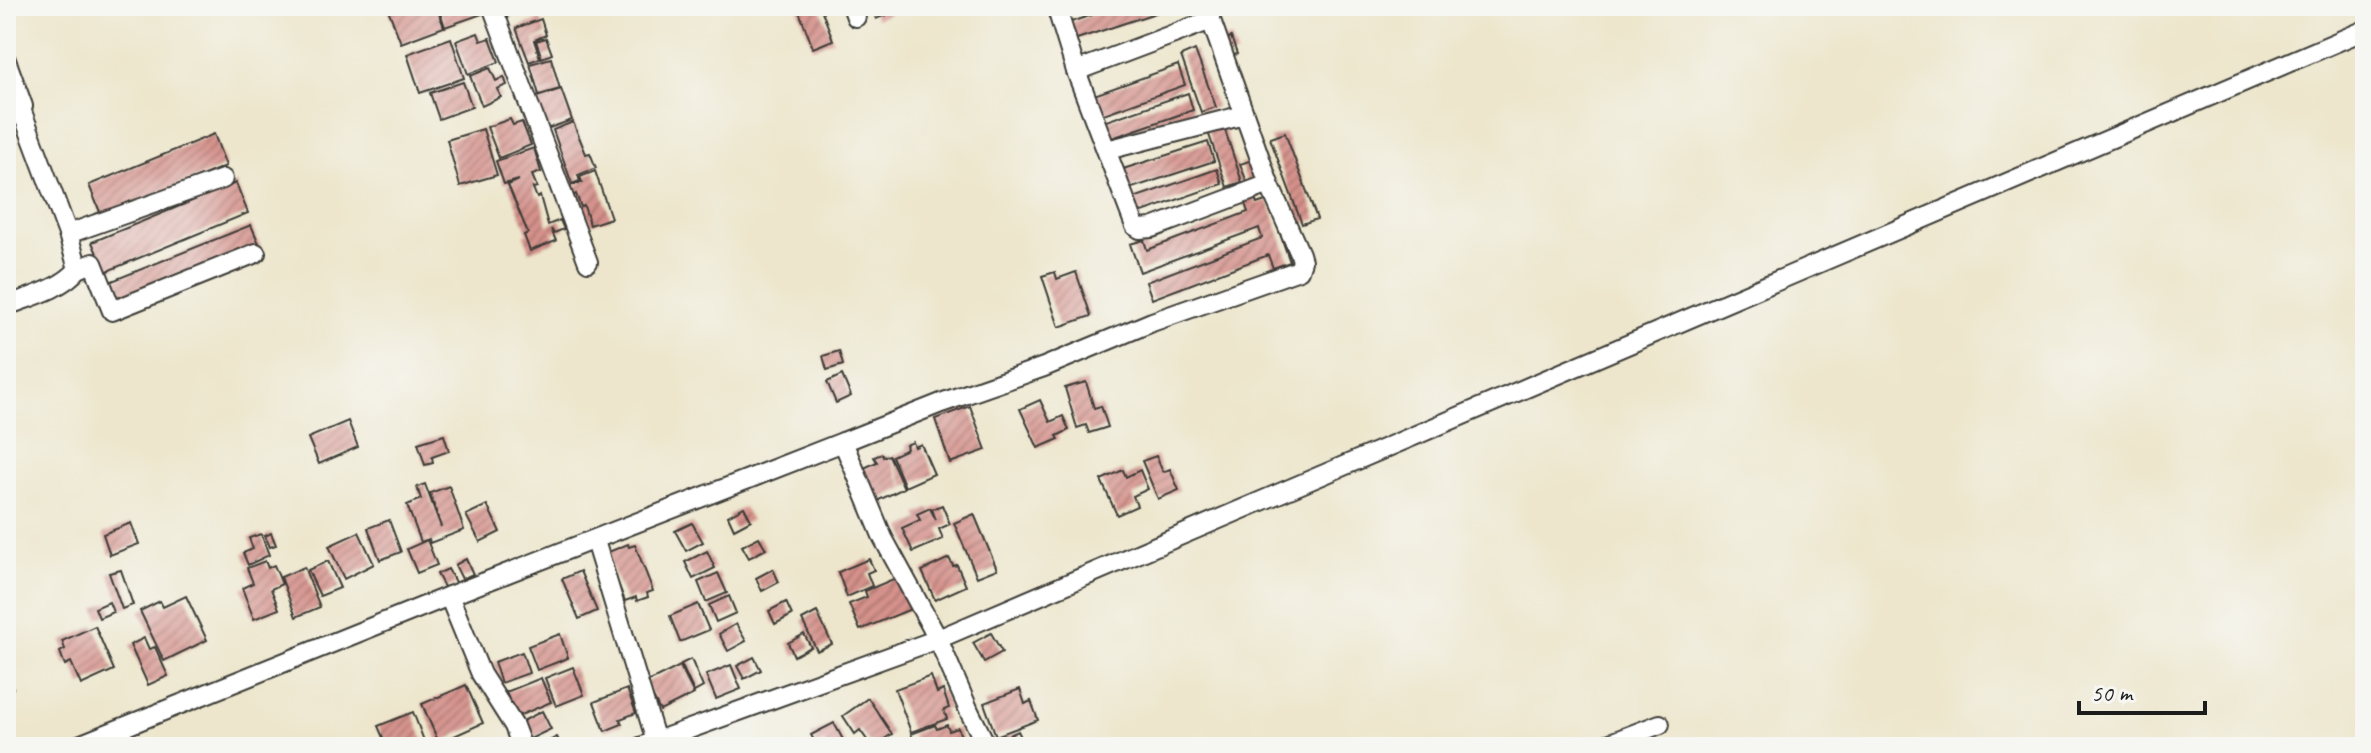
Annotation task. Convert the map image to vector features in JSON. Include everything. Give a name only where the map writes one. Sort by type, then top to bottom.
[{"type":"street","points":[[492,6],[588,262]]},
{"type":"street","points":[[1056,6],[1076,71],[1131,218],[1140,229],[1152,228],[1269,184]]},
{"type":"street","points":[[74,747],[941,403],[1044,367],[1152,322],[1297,272],[1302,265],[1300,254],[1269,184],[1209,13],[1076,71]]},
{"type":"street","points":[[595,541],[648,744],[938,639],[2365,30]]},
{"type":"street","points":[[6,60],[22,102],[14,114],[68,234],[78,269]]},
{"type":"street","points":[[1107,150],[1244,115]]},
{"type":"street","points":[[68,234],[223,179]]},
{"type":"street","points":[[6,306],[44,291],[93,263],[112,311],[256,253]]},
{"type":"street","points":[[843,442],[883,538],[938,639],[987,747]]},
{"type":"street","points":[[449,596],[481,674],[514,726],[522,747]]},
{"type":"street","points":[[1600,747],[1660,724]]},
{"type":"building","points":[[397,6],[436,6],[444,27],[401,43],[388,9]]},
{"type":"building","points":[[438,6],[479,6],[482,14],[445,27]]},
{"type":"building","points":[[505,6],[535,6],[508,16]]},
{"type":"building","points":[[797,6],[820,6],[833,40],[813,48]]},
{"type":"building","points":[[871,6],[897,6],[898,10],[876,19]]},
{"type":"building","points":[[1062,6],[1092,6],[1092,7],[1065,16]]},
{"type":"building","points":[[1118,6],[1156,6],[1158,12],[1074,40],[1068,23]]},
{"type":"building","points":[[541,19],[546,35],[534,40],[540,58],[529,62],[516,28]]},
{"type":"building","points":[[478,33],[481,41],[490,38],[499,62],[468,74],[456,41]]},
{"type":"building","points":[[1231,37],[1237,54],[1225,58],[1219,41]]},
{"type":"building","points":[[451,38],[464,78],[420,93],[407,54]]},
{"type":"building","points":[[546,38],[552,54],[542,58],[536,41]]},
{"type":"building","points":[[1195,50],[1216,107],[1201,112],[1181,56]]},
{"type":"building","points":[[551,58],[560,89],[539,95],[530,64]]},
{"type":"building","points":[[1178,65],[1185,85],[1101,115],[1094,95]]},
{"type":"building","points":[[490,68],[496,81],[504,77],[507,85],[497,89],[501,97],[482,106],[470,76]]},
{"type":"building","points":[[463,82],[472,107],[439,119],[430,93]]},
{"type":"building","points":[[561,89],[572,120],[541,131],[531,99]]},
{"type":"building","points":[[1188,93],[1193,110],[1109,139],[1103,122]]},
{"type":"building","points":[[510,119],[513,125],[522,122],[531,145],[499,158],[487,127]]},
{"type":"building","points":[[573,122],[586,154],[590,153],[596,168],[578,175],[580,181],[572,184],[553,130]]},
{"type":"building","points":[[1223,124],[1242,182],[1227,187],[1207,129]]},
{"type":"building","points":[[483,129],[497,175],[460,186],[447,140]]},
{"type":"building","points":[[1285,133],[1317,219],[1302,224],[1270,138]]},
{"type":"building","points":[[214,134],[226,166],[102,217],[89,185]]},
{"type":"building","points":[[1208,142],[1214,161],[1126,190],[1120,170]]},
{"type":"building","points":[[534,148],[541,172],[532,175],[537,187],[533,188],[537,198],[540,196],[548,225],[560,220],[564,229],[554,233],[551,229],[556,241],[530,251],[524,235],[528,233],[508,185],[519,180],[504,184],[496,161]]},
{"type":"building","points":[[1252,160],[1258,178],[1247,182],[1240,164]]},
{"type":"building","points":[[1217,169],[1222,184],[1134,215],[1128,200]]},
{"type":"building","points":[[595,171],[611,218],[590,225],[584,206],[581,207],[576,194],[573,196],[570,186],[582,182],[580,177]]},
{"type":"building","points":[[236,183],[248,213],[105,272],[92,242]]},
{"type":"building","points":[[1254,197],[1257,204],[1268,200],[1290,262],[1273,268],[1268,255],[1152,299],[1146,282],[1262,238],[1259,228],[1140,272],[1130,244],[1144,240],[1147,250],[1248,212],[1244,201]]},
{"type":"building","points":[[251,225],[264,255],[119,314],[107,283]]},
{"type":"building","points":[[1055,272],[1057,279],[1076,272],[1091,316],[1059,327],[1042,276]]},
{"type":"building","points":[[839,351],[843,365],[827,370],[823,356]]},
{"type":"building","points":[[842,375],[851,396],[836,403],[827,382]]},
{"type":"building","points":[[1086,382],[1094,408],[1101,406],[1108,427],[1089,433],[1086,425],[1077,428],[1065,388]]},
{"type":"building","points":[[1040,400],[1050,422],[1063,416],[1069,430],[1057,436],[1059,439],[1038,448],[1020,409]]},
{"type":"building","points":[[970,406],[986,450],[950,463],[935,419]]},
{"type":"building","points":[[348,421],[358,447],[319,464],[308,438]]},
{"type":"building","points":[[444,435],[449,451],[432,457],[433,463],[425,465],[418,443]]},
{"type":"building","points":[[913,442],[915,447],[921,444],[934,474],[905,487],[892,456],[907,449],[906,445]]},
{"type":"building","points":[[882,454],[883,457],[889,455],[904,488],[877,501],[862,469],[877,462],[874,457]]},
{"type":"building","points":[[1156,456],[1163,472],[1170,469],[1179,490],[1158,499],[1142,461]]},
{"type":"building","points":[[1123,470],[1126,477],[1140,470],[1148,489],[1133,496],[1137,506],[1117,515],[1101,480]]},
{"type":"building","points":[[425,484],[441,527],[430,493],[449,486],[464,530],[430,543],[429,539],[421,542],[407,505],[421,499],[417,487]]},
{"type":"building","points":[[487,505],[500,532],[480,542],[466,515]]},
{"type":"building","points":[[942,505],[950,524],[939,529],[943,539],[913,552],[902,528],[920,520],[917,514],[930,508],[936,520],[932,509]]},
{"type":"building","points":[[744,507],[751,520],[734,529],[728,516]]},
{"type":"building","points":[[974,514],[997,569],[977,577],[954,523]]},
{"type":"building","points":[[389,520],[401,552],[380,560],[368,528]]},
{"type":"building","points":[[131,523],[139,544],[110,555],[103,534]]},
{"type":"building","points":[[692,523],[703,542],[686,551],[675,531]]},
{"type":"building","points":[[359,532],[374,564],[344,579],[329,546]]},
{"type":"building","points":[[271,533],[276,545],[270,547],[265,536]]},
{"type":"building","points":[[261,534],[269,555],[248,565],[243,553],[253,549],[249,538]]},
{"type":"building","points":[[759,537],[766,549],[749,558],[742,546]]},
{"type":"building","points":[[427,540],[437,565],[417,573],[407,549]]},
{"type":"building","points":[[628,544],[629,547],[635,545],[653,591],[647,593],[648,597],[637,601],[636,597],[625,601],[606,553]]},
{"type":"building","points":[[707,551],[715,568],[693,579],[685,562]]},
{"type":"building","points":[[949,558],[953,566],[957,565],[966,586],[935,600],[922,571]]},
{"type":"building","points":[[466,559],[473,574],[462,579],[455,565]]},
{"type":"building","points":[[869,559],[874,570],[867,573],[872,586],[847,597],[838,572]]},
{"type":"building","points":[[265,561],[268,568],[274,565],[282,584],[271,589],[279,609],[254,619],[242,588],[253,583],[247,568]]},
{"type":"building","points":[[328,561],[340,588],[320,596],[308,570]]},
{"type":"building","points":[[304,567],[320,607],[296,617],[281,577]]},
{"type":"building","points":[[448,569],[456,584],[445,589],[437,574]]},
{"type":"building","points":[[773,569],[779,582],[762,591],[756,578]]},
{"type":"building","points":[[121,570],[133,605],[122,609],[109,573]]},
{"type":"building","points":[[580,571],[597,611],[579,619],[562,579]]},
{"type":"building","points":[[718,573],[727,593],[706,602],[698,582]]},
{"type":"building","points":[[898,577],[911,609],[860,630],[849,604],[867,597],[865,591]]},
{"type":"building","points":[[186,596],[207,640],[164,661],[140,611],[160,601],[163,607]]},
{"type":"building","points":[[729,596],[736,613],[716,622],[709,605]]},
{"type":"building","points":[[109,602],[113,612],[99,618],[95,608]]},
{"type":"building","points":[[786,602],[792,615],[775,624],[769,611]]},
{"type":"building","points":[[698,604],[709,630],[680,642],[670,616]]},
{"type":"building","points":[[817,612],[832,644],[817,651],[802,620]]},
{"type":"building","points":[[736,624],[746,641],[728,651],[719,634]]},
{"type":"building","points":[[95,626],[114,670],[81,685],[71,662],[65,665],[60,652],[65,649],[62,641]]},
{"type":"building","points":[[991,633],[1002,652],[984,662],[973,643]]},
{"type":"building","points":[[560,634],[568,658],[537,670],[528,646]]},
{"type":"building","points":[[804,634],[811,647],[794,656],[788,643]]},
{"type":"building","points":[[144,638],[149,649],[155,647],[168,676],[148,685],[130,645]]},
{"type":"building","points":[[522,652],[529,673],[501,683],[494,662]]},
{"type":"building","points":[[754,657],[761,670],[744,679],[737,666]]},
{"type":"building","points":[[691,659],[703,687],[694,692],[681,664]]},
{"type":"building","points":[[731,665],[741,689],[716,699],[706,675]]},
{"type":"building","points":[[680,666],[694,694],[660,711],[646,683]]},
{"type":"building","points":[[573,667],[584,695],[556,706],[545,678]]},
{"type":"building","points":[[931,676],[937,693],[943,690],[949,708],[944,710],[947,719],[911,732],[895,689]]},
{"type":"building","points":[[6,677],[13,688],[6,690]]},
{"type":"building","points":[[541,678],[551,702],[516,717],[506,692]]},
{"type":"building","points":[[466,685],[483,723],[439,743],[422,704]]},
{"type":"building","points":[[627,689],[636,713],[620,719],[622,724],[605,731],[594,702]]},
{"type":"building","points":[[1020,689],[1025,704],[1031,701],[1038,720],[996,736],[984,703]]},
{"type":"building","points":[[868,698],[892,734],[872,747],[860,730],[855,734],[843,716]]},
{"type":"building","points":[[542,711],[551,729],[528,740],[519,723]]},
{"type":"building","points":[[413,712],[426,746],[387,747],[378,726]]},
{"type":"building","points":[[834,723],[847,747],[826,747],[824,743],[817,746],[811,735]]},
{"type":"building","points":[[935,725],[937,729],[947,725],[949,731],[958,728],[965,747],[916,747],[911,734]]},
{"type":"building","points":[[1018,731],[1026,747],[993,747],[991,744]]},
{"type":"building","points":[[557,737],[562,747],[537,747]]}]
